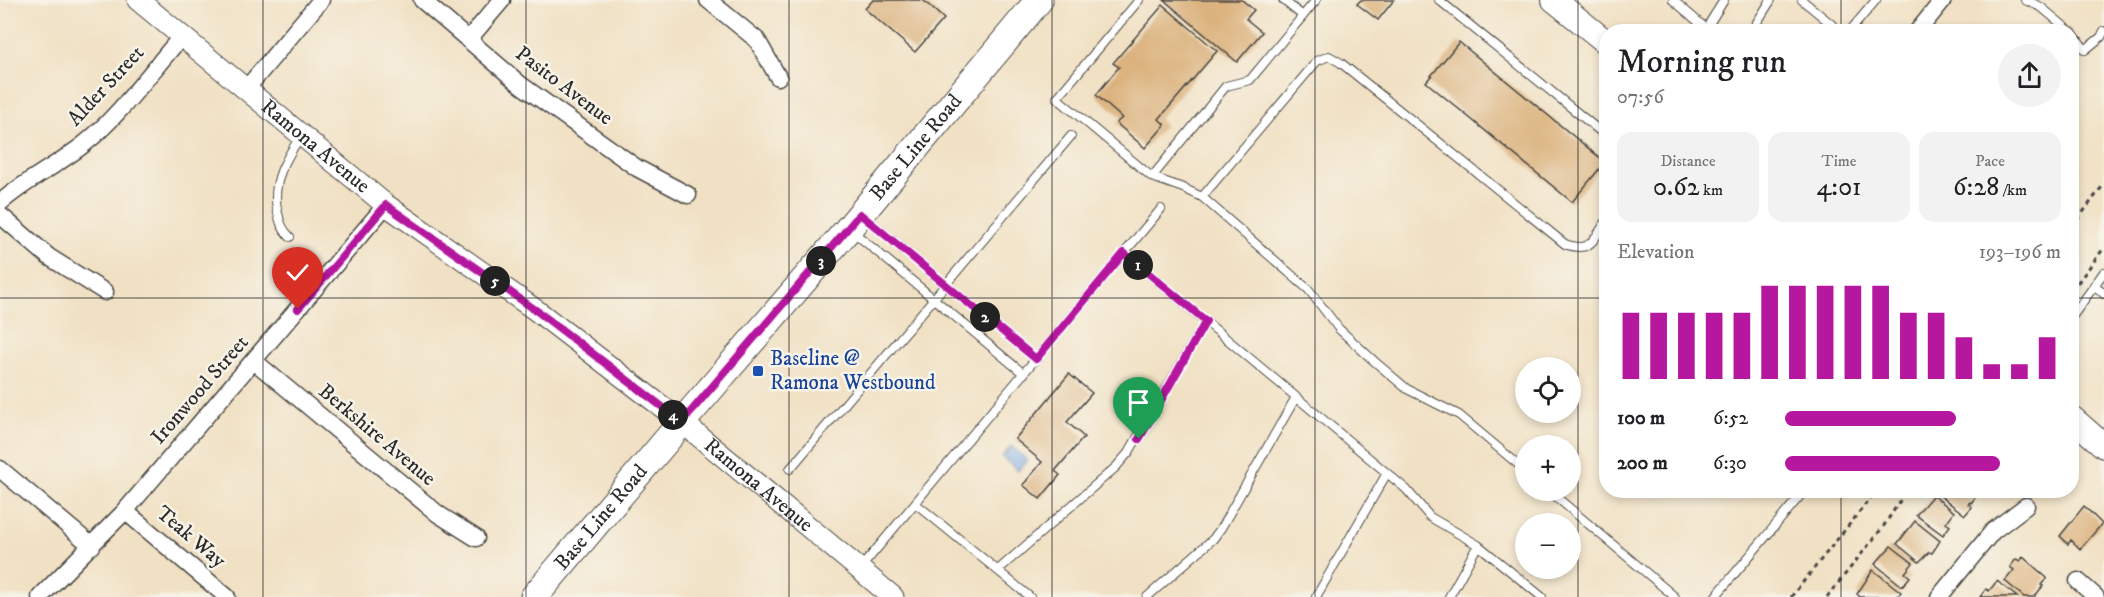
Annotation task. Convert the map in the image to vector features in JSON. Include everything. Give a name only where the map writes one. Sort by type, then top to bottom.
[{"type":"main road","points":[[1554,0],[1599,36]]},
{"type":"main road","name":"Base Line Road","points":[[534,597],[855,221],[1031,3]]},
{"type":"main road","points":[[2079,423],[2102,440]]},
{"type":"street","name":"Ramona Avenue","points":[[138,0],[386,205],[537,311],[682,422],[892,597]]},
{"type":"street","points":[[246,89],[321,0]]},
{"type":"street","name":"Pasito Avenue","points":[[422,0],[521,85],[637,168],[688,195]]},
{"type":"street","points":[[468,40],[502,0]]},
{"type":"street","points":[[708,0],[757,40],[778,77]]},
{"type":"street","points":[[1924,24],[1943,0]]},
{"type":"street","name":"Alder Street","points":[[0,203],[41,172],[83,145],[109,120],[182,36]]},
{"type":"street","name":"Ironwood Street","points":[[40,597],[125,511],[386,205]]},
{"type":"street","points":[[0,215],[49,257],[105,292]]},
{"type":"street","name":"Berkshire Avenue","points":[[254,362],[438,514],[476,538]]},
{"type":"street","points":[[2,474],[92,546]]},
{"type":"street","points":[[1939,597],[1993,531],[2026,506]]},
{"type":"street","name":"Teak Way","points":[[125,511],[227,597]]},
{"type":"street","points":[[2078,581],[2096,597]]},
{"type":"lane","points":[[1138,0],[1057,98],[1152,177],[1202,197],[1309,290],[1339,329],[1407,389],[1459,415],[1515,462]]},
{"type":"lane","points":[[1284,0],[1303,16]]},
{"type":"lane","points":[[1152,177],[1226,86],[1250,80],[1316,0]]},
{"type":"lane","points":[[1439,0],[1599,130]]},
{"type":"lane","points":[[1673,0],[1700,24]]},
{"type":"lane","points":[[1710,24],[1724,0]]},
{"type":"lane","points":[[1757,24],[1771,0]]},
{"type":"lane","points":[[1802,0],[1831,24]]},
{"type":"lane","points":[[1856,24],[1876,0]]},
{"type":"lane","points":[[2025,0],[2041,7],[2061,24]]},
{"type":"lane","points":[[2079,42],[2085,50],[2101,37],[2104,31]]},
{"type":"lane","points":[[1202,197],[1317,61],[1329,56],[1341,63],[1565,244],[1578,249],[1588,246],[1599,231]]},
{"type":"lane","points":[[290,237],[280,226],[275,195],[279,177],[288,156],[301,135]]},
{"type":"lane","points":[[790,469],[1071,136]]},
{"type":"lane","points":[[859,570],[1161,209]]},
{"type":"lane","points":[[855,221],[946,285],[1036,359]]},
{"type":"lane","points":[[855,221],[934,299],[1024,374]]},
{"type":"lane","points":[[1124,253],[1406,489],[1430,518],[1478,545],[1542,597]]},
{"type":"lane","points":[[2079,307],[2104,273]]},
{"type":"lane","points":[[2094,285],[2104,294]]},
{"type":"lane","points":[[998,570],[1130,452],[1206,321]]},
{"type":"lane","points":[[1148,597],[1213,539],[1296,397]]},
{"type":"lane","points":[[1316,597],[1387,473]]},
{"type":"lane","points":[[1715,597],[1798,498]]},
{"type":"lane","points":[[1561,501],[1675,597]]},
{"type":"lane","points":[[915,503],[1030,597]]},
{"type":"lane","points":[[1449,597],[1478,545]]},
{"type":"path","points":[[2079,218],[2104,184]]},
{"type":"path","points":[[2079,281],[2104,248]]},
{"type":"path","points":[[1791,597],[1871,498]]},
{"type":"path","points":[[1827,597],[1883,528],[1902,498]]},
{"type":"water","points":[[1011,446],[1027,460],[1018,471],[1002,457]]},
{"type":"building","points":[[873,0],[923,0],[944,19],[915,52],[865,9]]},
{"type":"building","points":[[1164,0],[1242,0],[1254,10],[1246,19],[1262,32],[1237,62]]},
{"type":"building","points":[[1361,0],[1394,0],[1378,20],[1357,4]]},
{"type":"building","points":[[1163,5],[1217,51],[1159,119],[1165,125],[1145,148],[1116,123],[1122,118],[1096,95],[1119,67],[1113,63]]},
{"type":"building","points":[[1459,42],[1599,157],[1599,169],[1572,202],[1426,82]]},
{"type":"building","points":[[1069,374],[1092,393],[1067,422],[1084,437],[1055,471],[1060,475],[1040,499],[1023,485],[1042,462],[1015,439]]},
{"type":"building","points":[[1930,498],[1937,498],[1954,512],[1946,523],[1950,526],[1943,535],[1916,515]]},
{"type":"building","points":[[1943,498],[1975,498],[1968,504],[1972,507],[1965,515]]},
{"type":"building","points":[[2084,506],[2102,524],[2080,549],[2071,540],[2068,544],[2060,536]]},
{"type":"building","points":[[1915,521],[1940,541],[1932,553],[1929,552],[1919,562],[1897,544]]},
{"type":"building","points":[[1891,546],[1913,563],[1905,573],[1910,577],[1902,586],[1875,564]]},
{"type":"building","points":[[2023,557],[2047,578],[2034,597],[2024,597],[2005,581],[2014,570],[2010,567],[2016,559],[2020,561]]},
{"type":"building","points":[[1873,570],[1901,592],[1897,597],[1860,597],[1857,594]]},
{"type":"building","points":[[1997,581],[2017,597],[1980,597]]},
{"type":"place","name":"Baseline @ Ramona Westbound","points":[[758,371]]},
{"type":"route","points":[[298,309],[386,205],[537,311],[682,422],[860,214],[1036,359],[1124,253],[1206,321],[1139,439]]}]
